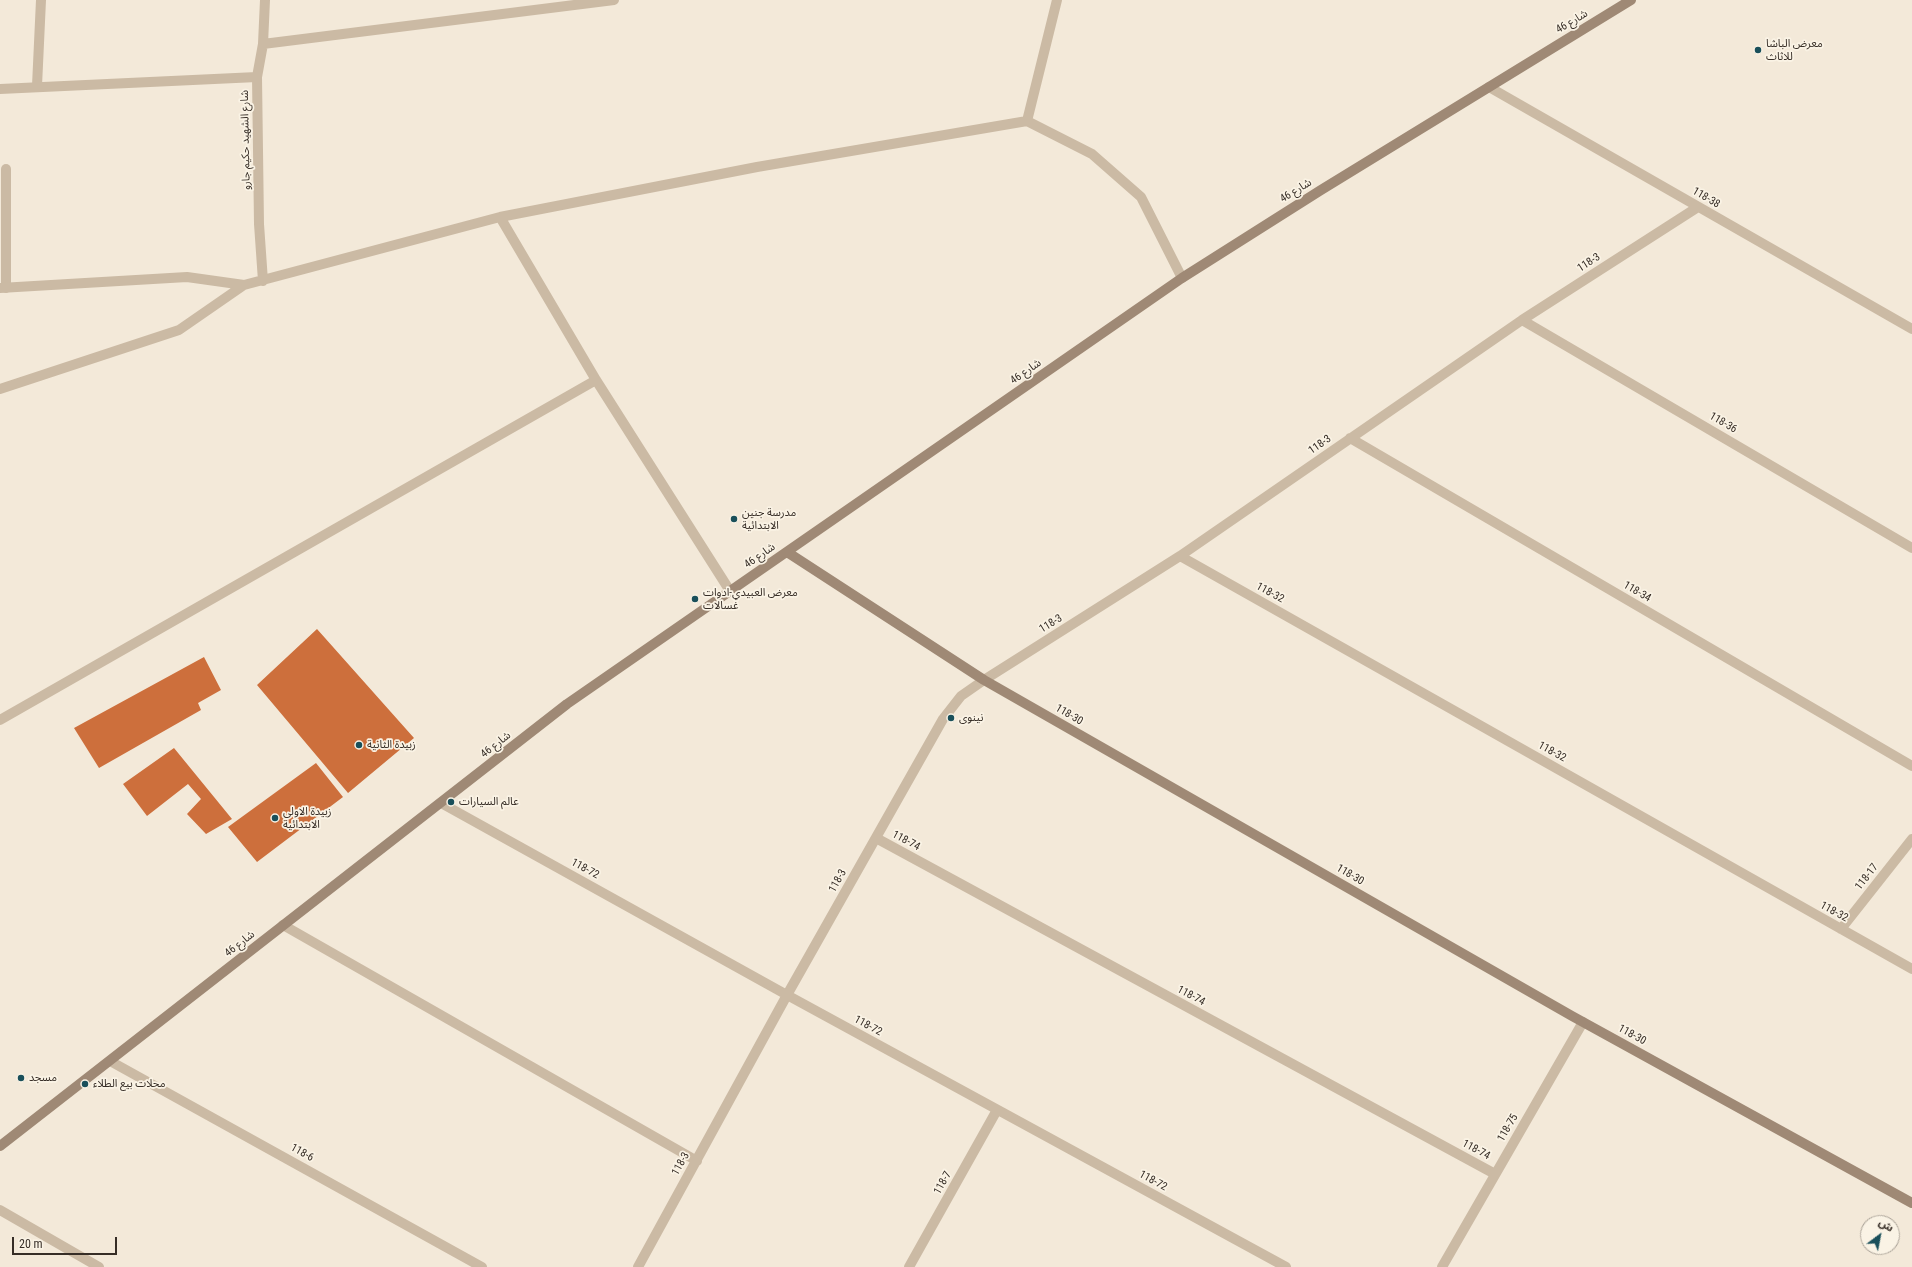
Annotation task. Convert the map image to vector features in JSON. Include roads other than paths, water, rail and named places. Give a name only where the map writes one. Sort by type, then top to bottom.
[{"type":"main road","name":"شارع 46","points":[[0,1146],[567,704],[1182,278],[1321,190],[1631,0]]},
{"type":"main road","name":"118-30","points":[[787,552],[984,680],[1583,1022],[1912,1203]]},
{"type":"street","points":[[38,86],[41,0]]},
{"type":"street","name":"شارع الشهيد حكيم جارو","points":[[263,281],[259,224],[257,77],[263,44],[265,0]]},
{"type":"street","points":[[263,44],[614,0]]},
{"type":"street","points":[[1027,121],[1057,0]]},
{"type":"street","points":[[0,89],[38,86],[257,77]]},
{"type":"street","name":"118-38","points":[[1489,87],[1912,329]]},
{"type":"street","points":[[6,169],[3,288],[187,277],[244,285],[500,217],[758,167],[1027,121],[1092,154],[1141,197],[1182,278]]},
{"type":"street","name":"118-3","points":[[638,1267],[787,995],[943,719],[961,696],[1180,556],[1522,320],[1698,207]]},
{"type":"street","points":[[500,217],[596,380],[730,591]]},
{"type":"street","points":[[0,389],[179,330],[244,285]]},
{"type":"street","name":"118-36","points":[[1522,320],[1912,548]]},
{"type":"street","points":[[0,720],[596,380]]},
{"type":"street","name":"118-34","points":[[1350,438],[1912,766]]},
{"type":"street","name":"118-32","points":[[1180,556],[1912,970]]},
{"type":"street","name":"118-72","points":[[441,803],[787,995],[1286,1267]]},
{"type":"street","name":"118-74","points":[[876,838],[1496,1174]]},
{"type":"street","name":"118-17","points":[[1841,929],[1912,839]]},
{"type":"street","points":[[283,926],[697,1161]]},
{"type":"street","name":"118-75","points":[[1442,1267],[1583,1022]]},
{"type":"street","name":"118-6","points":[[110,1061],[482,1267]]},
{"type":"street","name":"118-7","points":[[909,1267],[997,1110]]},
{"type":"street","points":[[0,1210],[99,1267]]},
{"type":"place","name":"معرض الباشا للاثاث","points":[[1758,50]]},
{"type":"place","name":"مدرسة جنين الابتدائية","points":[[734,519]]},
{"type":"place","name":"معرض العبيدي-ادوات غسالات","points":[[695,599]]},
{"type":"place","name":"نينوى","points":[[951,718]]},
{"type":"place","name":"زبيدة الثانية","points":[[359,745]]},
{"type":"place","name":"عالم السيارات","points":[[451,802]]},
{"type":"place","name":"زبيدة الاولى الابتدائية","points":[[275,818]]},
{"type":"place","name":"مسجد","points":[[21,1078]]},
{"type":"place","name":"محلات بيع الطلاء","points":[[85,1084]]}]
